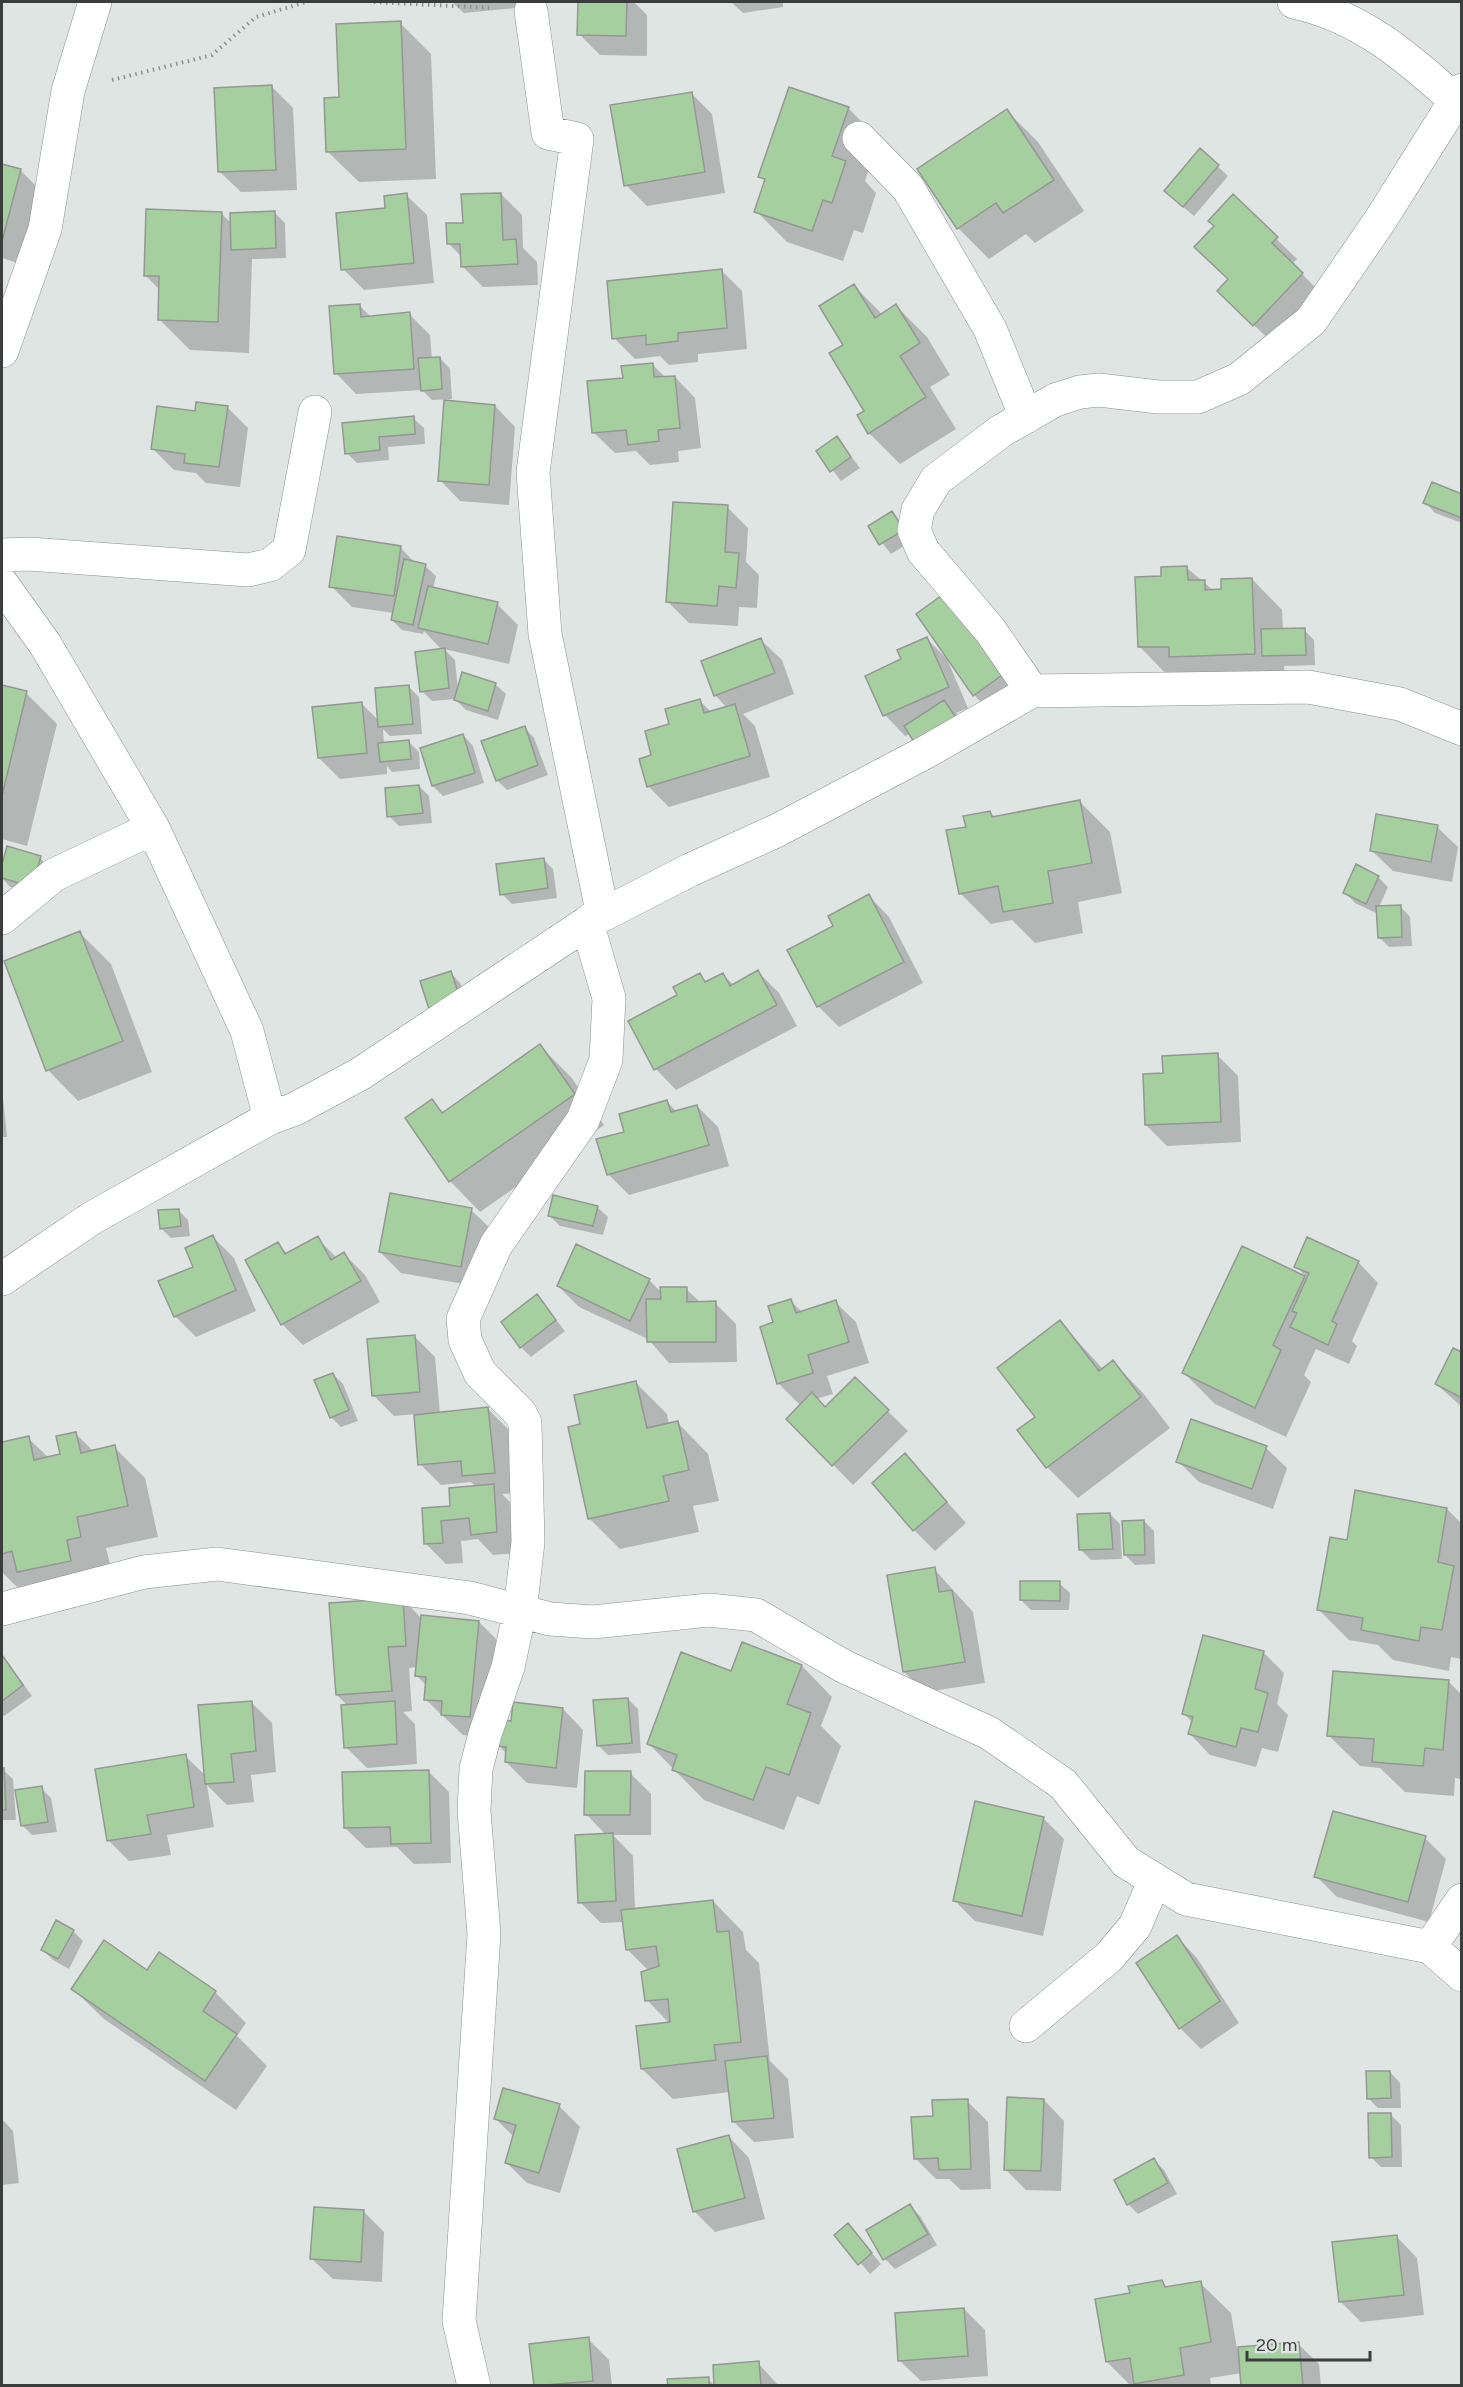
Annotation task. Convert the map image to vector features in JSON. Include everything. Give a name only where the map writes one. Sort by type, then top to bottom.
[{"type":"street","points":[[2,351],[45,229],[68,91],[95,2]]},
{"type":"street","points":[[1032,691],[990,630],[922,551],[914,530],[918,510],[936,480],[1001,431],[1055,400],[1080,392],[1099,390],[1158,397],[1198,397],[1239,379],[1311,321],[1381,219],[1458,95],[1401,51],[1325,8],[1294,2]]},
{"type":"street","points":[[2,1279],[92,1218],[270,1118],[296,1109],[360,1074],[602,911],[546,634],[533,472],[577,139],[548,134],[531,11]]},
{"type":"street","points":[[859,138],[908,188],[990,329],[1026,417]]},
{"type":"street","points":[[2,555],[29,554],[248,570],[270,564],[289,550],[315,412]]},
{"type":"street","points":[[2,585],[45,644],[153,828],[247,1031],[270,1118]]},
{"type":"street","points":[[586,923],[670,880],[776,831],[926,752],[1032,691],[1308,687],[1400,704],[1461,729]]},
{"type":"street","points":[[2,918],[54,875],[153,828]]},
{"type":"street","points":[[474,2385],[459,2320],[484,1934],[474,1811],[476,1769],[485,1734],[508,1667],[520,1611],[528,1542],[525,1423],[520,1413],[480,1373],[465,1340],[463,1319],[496,1245],[582,1120],[606,1059],[609,998],[586,923]]},
{"type":"street","points":[[2,1609],[144,1572],[217,1564],[470,1598],[550,1619],[593,1622],[709,1610],[756,1615],[843,1666],[989,1733],[1063,1784],[1126,1862],[1186,1899],[1345,1928],[1430,1947],[1461,1975]]},
{"type":"street","points":[[1026,2026],[1081,1984],[1109,1957],[1135,1926],[1155,1880]]},
{"type":"street","points":[[1430,1947],[1461,1900]]},
{"type":"path","points":[[68,91],[212,55],[256,17],[306,2]]},
{"type":"path","points":[[374,2],[531,11]]},
{"type":"building","points":[[578,2],[627,2],[626,36],[577,35]]},
{"type":"building","points":[[401,21],[406,149],[326,152],[324,98],[339,97],[336,24]]},
{"type":"building","points":[[272,85],[276,170],[218,172],[214,88]]},
{"type":"building","points":[[789,87],[849,107],[832,156],[846,161],[832,203],[823,200],[812,231],[754,212],[765,179],[758,177]]},
{"type":"building","points":[[692,92],[705,172],[624,186],[610,105]]},
{"type":"building","points":[[1007,109],[1054,180],[1003,213],[996,203],[957,229],[917,169]]},
{"type":"building","points":[[1200,148],[1219,165],[1183,207],[1164,191]]},
{"type":"building","points":[[2,164],[21,169],[2,241]]},
{"type":"building","points":[[407,193],[414,263],[341,270],[336,213],[385,208],[384,196]]},
{"type":"building","points":[[501,193],[503,240],[516,239],[518,264],[461,267],[460,244],[447,244],[446,223],[463,223],[461,194]]},
{"type":"building","points":[[1233,194],[1278,237],[1272,243],[1303,273],[1253,326],[1217,291],[1228,279],[1194,247],[1214,226],[1208,221]]},
{"type":"building","points":[[146,209],[222,212],[218,322],[158,320],[159,276],[144,276]]},
{"type":"building","points":[[275,211],[276,248],[231,250],[230,213]]},
{"type":"building","points":[[722,269],[727,328],[678,333],[678,341],[646,345],[646,335],[612,339],[607,281]]},
{"type":"building","points":[[854,284],[875,318],[896,304],[920,343],[900,356],[926,397],[868,434],[857,415],[864,411],[829,353],[843,345],[819,306]]},
{"type":"building","points":[[360,304],[361,317],[410,312],[414,369],[334,374],[329,306]]},
{"type":"building","points":[[440,357],[442,389],[421,391],[418,358]]},
{"type":"building","points":[[653,363],[654,377],[675,376],[680,428],[658,430],[659,441],[628,445],[626,430],[592,433],[587,381],[623,378],[621,366]]},
{"type":"building","points":[[444,400],[495,405],[489,485],[438,481]]},
{"type":"building","points":[[196,402],[228,406],[219,467],[184,463],[185,454],[151,449],[157,406],[195,411]]},
{"type":"building","points":[[414,416],[415,434],[379,437],[380,450],[345,454],[342,423]]},
{"type":"building","points":[[837,436],[851,457],[830,472],[816,451]]},
{"type":"building","points":[[1432,482],[1462,494],[1462,518],[1423,503]]},
{"type":"building","points":[[673,502],[728,505],[725,552],[739,553],[736,588],[719,586],[717,606],[666,602]]},
{"type":"building","points":[[892,511],[904,530],[879,545],[868,526]]},
{"type":"building","points":[[337,536],[401,546],[394,596],[329,587]]},
{"type":"building","points":[[404,559],[426,564],[413,625],[391,620]]},
{"type":"building","points":[[1187,566],[1188,580],[1205,580],[1205,590],[1221,589],[1221,579],[1252,578],[1255,654],[1169,657],[1169,647],[1138,647],[1135,577],[1161,576],[1161,567]]},
{"type":"building","points":[[428,586],[498,602],[488,644],[418,628]]},
{"type":"building","points":[[945,593],[1002,675],[973,696],[916,614]]},
{"type":"building","points":[[1305,628],[1306,655],[1262,656],[1261,629]]},
{"type":"building","points":[[927,637],[949,687],[883,716],[865,676],[901,659],[897,650]]},
{"type":"building","points":[[761,638],[775,673],[714,696],[701,661]]},
{"type":"building","points":[[445,648],[449,688],[420,692],[415,652]]},
{"type":"building","points":[[462,672],[496,683],[488,711],[454,700]]},
{"type":"building","points":[[2,685],[27,691],[2,796]]},
{"type":"building","points":[[409,685],[413,724],[378,727],[375,688]]},
{"type":"building","points":[[700,699],[704,713],[735,704],[750,756],[647,787],[639,759],[651,755],[645,731],[669,724],[665,709]]},
{"type":"building","points":[[944,700],[961,725],[920,752],[904,726]]},
{"type":"building","points":[[362,702],[367,753],[318,758],[312,707]]},
{"type":"building","points":[[525,726],[538,765],[496,781],[481,741]]},
{"type":"building","points":[[463,734],[475,773],[432,786],[420,748]]},
{"type":"building","points":[[409,740],[411,759],[380,762],[378,743]]},
{"type":"building","points":[[419,785],[423,813],[387,817],[385,788]]},
{"type":"building","points":[[1080,800],[1092,863],[1048,871],[1053,903],[1003,912],[998,886],[959,894],[946,830],[966,827],[963,816],[990,811],[992,817]]},
{"type":"building","points":[[1376,814],[1438,825],[1431,862],[1370,851]]},
{"type":"building","points":[[7,846],[41,856],[32,887],[2,878],[2,864]]},
{"type":"building","points":[[544,858],[548,888],[500,895],[496,864]]},
{"type":"building","points":[[1356,864],[1379,876],[1366,904],[1343,893]]},
{"type":"building","points":[[869,894],[904,962],[817,1007],[787,950],[833,926],[828,916]]},
{"type":"building","points":[[1401,905],[1402,937],[1378,938],[1376,906]]},
{"type":"building","points":[[80,931],[123,1041],[46,1071],[4,961]]},
{"type":"building","points":[[758,970],[777,1005],[654,1070],[628,1021],[677,995],[673,987],[700,973],[705,982],[723,973],[730,986]]},
{"type":"building","points":[[451,971],[460,998],[429,1009],[420,981]]},
{"type":"building","points":[[540,1044],[575,1094],[449,1182],[405,1118],[432,1099],[442,1113]]},
{"type":"building","points":[[1218,1053],[1221,1122],[1145,1125],[1143,1074],[1163,1073],[1162,1056]]},
{"type":"building","points":[[667,1100],[671,1112],[697,1105],[709,1145],[607,1175],[596,1139],[624,1132],[619,1114]]},
{"type":"building","points":[[390,1193],[472,1208],[461,1267],[379,1252]]},
{"type":"building","points":[[553,1195],[598,1206],[593,1226],[548,1216]]},
{"type":"building","points":[[179,1209],[181,1226],[160,1229],[158,1210]]},
{"type":"building","points":[[213,1235],[236,1290],[174,1317],[158,1281],[193,1267],[185,1248]]},
{"type":"building","points":[[318,1236],[331,1260],[344,1252],[361,1281],[281,1325],[245,1260],[278,1242],[285,1254]]},
{"type":"building","points":[[1307,1237],[1359,1261],[1332,1321],[1337,1324],[1328,1345],[1290,1327],[1297,1313],[1292,1311],[1309,1273],[1294,1267]]},
{"type":"building","points":[[576,1244],[650,1279],[630,1321],[557,1286]]},
{"type":"building","points":[[1242,1246],[1305,1276],[1273,1345],[1281,1350],[1255,1408],[1182,1373]]},
{"type":"building","points":[[660,1287],[687,1287],[687,1302],[716,1301],[716,1342],[647,1342],[646,1299],[661,1299]]},
{"type":"building","points":[[537,1294],[556,1320],[520,1348],[501,1322]]},
{"type":"building","points":[[791,1299],[796,1313],[836,1300],[849,1342],[808,1355],[813,1373],[777,1384],[760,1327],[773,1322],[768,1306]]},
{"type":"building","points":[[1060,1320],[1099,1371],[1113,1360],[1141,1397],[1046,1468],[1017,1430],[1035,1417],[997,1368]]},
{"type":"building","points":[[415,1335],[420,1392],[372,1396],[367,1339]]},
{"type":"building","points":[[1453,1348],[1462,1352],[1462,1398],[1435,1384]]},
{"type":"building","points":[[333,1373],[349,1410],[330,1418],[314,1380]]},
{"type":"building","points":[[855,1377],[889,1410],[832,1466],[786,1419],[812,1392],[825,1407]]},
{"type":"building","points":[[636,1381],[647,1428],[678,1421],[689,1470],[663,1476],[669,1501],[588,1519],[568,1427],[580,1424],[574,1395]]},
{"type":"building","points":[[488,1407],[495,1473],[462,1476],[461,1461],[418,1465],[414,1415]]},
{"type":"building","points":[[1191,1419],[1267,1446],[1252,1489],[1176,1462]]},
{"type":"building","points":[[76,1432],[81,1453],[115,1445],[128,1506],[77,1517],[81,1537],[67,1540],[71,1561],[17,1572],[12,1551],[2,1554],[2,1442],[29,1436],[34,1460],[60,1454],[56,1436]]},
{"type":"building","points":[[905,1453],[947,1502],[913,1531],[872,1483]]},
{"type":"building","points":[[494,1484],[497,1532],[471,1535],[469,1518],[441,1521],[443,1543],[424,1544],[422,1508],[450,1506],[449,1488]]},
{"type":"building","points":[[1355,1490],[1447,1508],[1438,1562],[1454,1566],[1442,1630],[1421,1627],[1419,1641],[1361,1630],[1363,1618],[1317,1610],[1330,1537],[1347,1540]]},
{"type":"building","points":[[1110,1513],[1113,1549],[1079,1550],[1077,1514]]},
{"type":"building","points":[[1144,1520],[1145,1555],[1124,1555],[1122,1521]]},
{"type":"building","points":[[935,1567],[939,1592],[952,1590],[965,1662],[903,1672],[887,1575]]},
{"type":"building","points":[[1020,1581],[1060,1581],[1060,1601],[1020,1600]]},
{"type":"building","points":[[403,1598],[406,1646],[388,1647],[392,1691],[336,1695],[329,1603]]},
{"type":"building","points":[[421,1615],[479,1621],[470,1717],[441,1715],[442,1701],[424,1700],[426,1677],[415,1676]]},
{"type":"building","points":[[1203,1635],[1264,1651],[1255,1689],[1268,1693],[1258,1732],[1241,1728],[1236,1747],[1188,1734],[1193,1717],[1182,1714]]},
{"type":"building","points":[[742,1642],[802,1665],[787,1704],[811,1713],[789,1775],[766,1767],[753,1800],[672,1770],[677,1755],[647,1744],[681,1652],[731,1671]]},
{"type":"building","points":[[2,1655],[23,1685],[2,1701]]},
{"type":"building","points":[[1333,1671],[1449,1680],[1443,1750],[1425,1748],[1423,1766],[1372,1762],[1374,1739],[1327,1736]]},
{"type":"building","points":[[628,1698],[632,1743],[597,1746],[593,1700]]},
{"type":"building","points":[[252,1701],[256,1751],[231,1754],[234,1782],[205,1784],[198,1705]]},
{"type":"building","points":[[395,1701],[397,1744],[344,1748],[341,1705]]},
{"type":"building","points":[[513,1702],[563,1708],[556,1768],[505,1762],[506,1747],[497,1746],[500,1719],[511,1721]]},
{"type":"building","points":[[186,1754],[194,1807],[147,1815],[151,1834],[107,1841],[95,1769]]},
{"type":"building","points":[[2,1768],[4,1768],[6,1810],[2,1810]]},
{"type":"building","points":[[429,1770],[431,1843],[391,1844],[390,1827],[344,1828],[342,1772]]},
{"type":"building","points":[[585,1771],[631,1771],[630,1815],[584,1815]]},
{"type":"building","points":[[42,1786],[48,1822],[21,1826],[15,1790]]},
{"type":"building","points":[[975,1801],[1044,1817],[1022,1916],[953,1901]]},
{"type":"building","points":[[1333,1811],[1426,1836],[1408,1902],[1314,1877]]},
{"type":"building","points":[[613,1833],[616,1901],[578,1903],[575,1835]]},
{"type":"building","points":[[713,1900],[717,1932],[729,1931],[741,2042],[714,2045],[716,2060],[641,2069],[636,2026],[670,2022],[668,1999],[645,2001],[641,1972],[659,1966],[656,1946],[626,1950],[621,1910]]},
{"type":"building","points":[[56,1920],[74,1930],[58,1959],[41,1950]]},
{"type":"building","points":[[1177,1935],[1220,2001],[1179,2029],[1136,1963]]},
{"type":"building","points":[[104,1940],[147,1970],[159,1952],[216,1991],[203,2011],[237,2034],[205,2081],[71,1989]]},
{"type":"building","points":[[767,2056],[774,2118],[732,2122],[725,2061]]},
{"type":"building","points":[[1366,2071],[1390,2071],[1391,2098],[1367,2099]]},
{"type":"building","points":[[503,2088],[560,2104],[539,2173],[505,2163],[516,2125],[494,2119]]},
{"type":"building","points":[[1007,2097],[1044,2099],[1041,2171],[1004,2170]]},
{"type":"building","points":[[968,2099],[971,2169],[939,2170],[938,2158],[914,2159],[911,2117],[933,2116],[932,2100]]},
{"type":"building","points":[[1368,2113],[1391,2113],[1392,2157],[1369,2158]]},
{"type":"building","points":[[729,2135],[745,2198],[693,2212],[677,2149]]},
{"type":"building","points":[[1154,2158],[1168,2183],[1127,2205],[1114,2180]]},
{"type":"building","points":[[910,2204],[928,2234],[883,2260],[866,2230]]},
{"type":"building","points":[[314,2207],[364,2210],[361,2262],[310,2259]]},
{"type":"building","points":[[848,2223],[872,2253],[858,2265],[834,2235]]},
{"type":"building","points":[[1397,2235],[1404,2295],[1339,2302],[1332,2242]]},
{"type":"building","points":[[1162,2280],[1165,2287],[1201,2281],[1211,2342],[1180,2348],[1184,2375],[1134,2384],[1130,2358],[1106,2362],[1095,2299],[1130,2293],[1128,2286]]},
{"type":"building","points":[[964,2308],[968,2356],[898,2361],[895,2313]]},
{"type":"building","points":[[589,2337],[593,2381],[534,2386],[529,2344]]},
{"type":"building","points":[[1299,2342],[1303,2386],[1241,2386],[1238,2347]]},
{"type":"building","points":[[759,2361],[761,2386],[714,2386],[713,2365]]},
{"type":"building","points":[[709,2377],[709,2386],[668,2386],[667,2379]]}]
